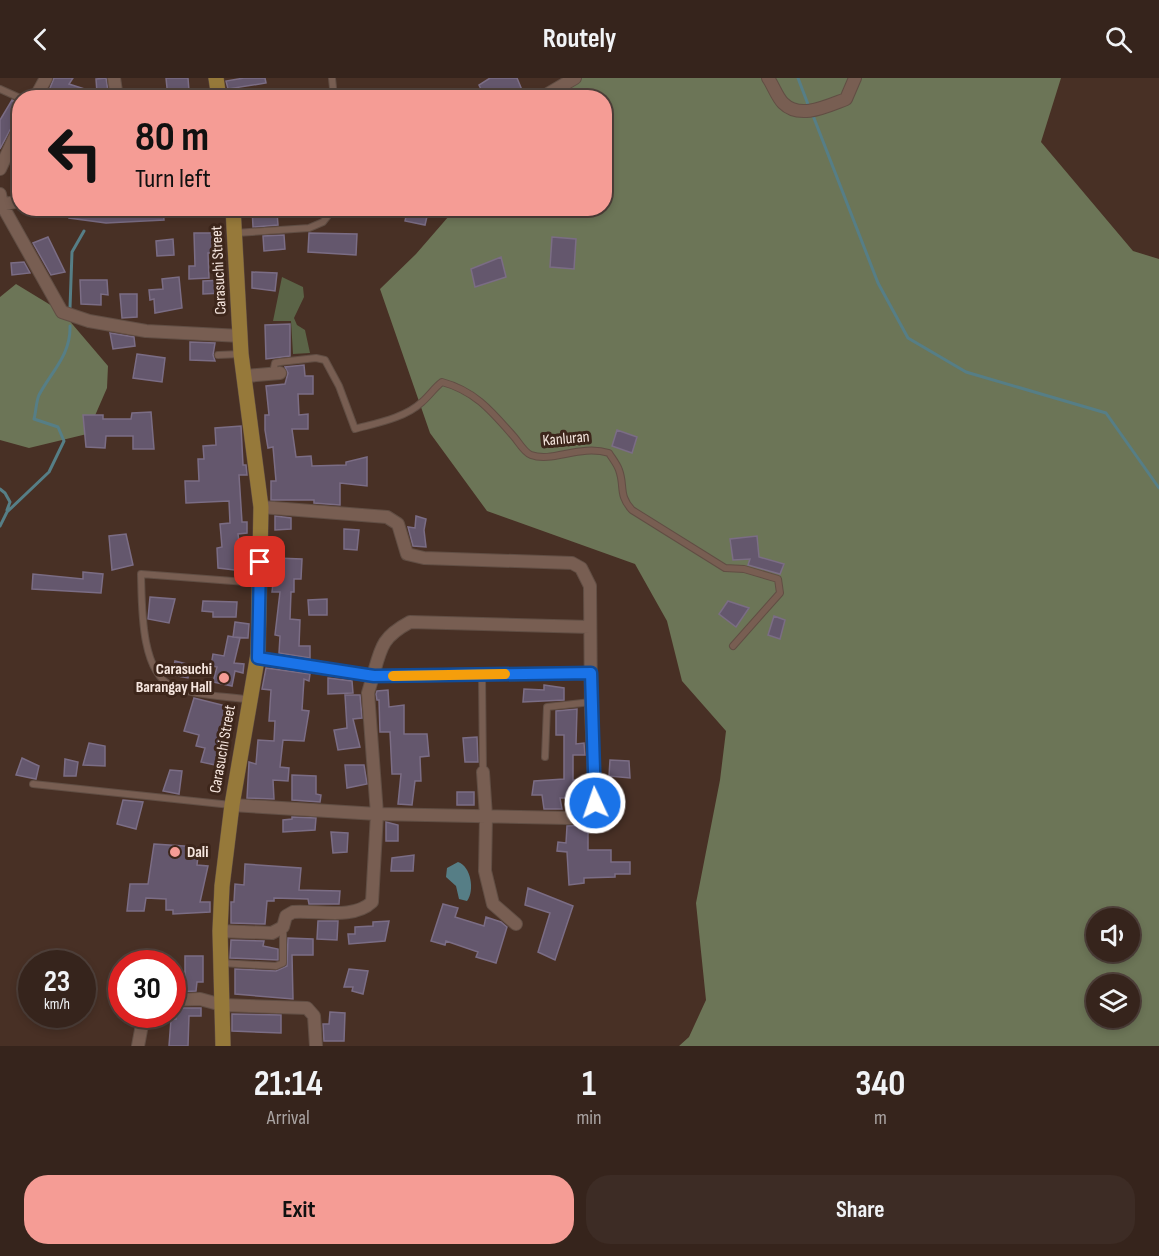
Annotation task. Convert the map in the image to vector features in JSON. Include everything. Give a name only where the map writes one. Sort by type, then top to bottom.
[{"type":"street","points":[[554,90],[574,78]]},
{"type":"street","points":[[768,78],[783,103],[798,112],[846,99],[855,78]]},
{"type":"street","points":[[0,169],[12,143]]},
{"type":"street","points":[[1,201],[62,312],[69,317],[146,331],[241,336]]},
{"type":"street","name":"Carasuchi Street","points":[[223,1046],[220,932],[232,805],[258,658],[260,583],[261,507],[242,354],[234,216]]},
{"type":"street","points":[[246,376],[277,373]]},
{"type":"street","points":[[232,805],[377,814],[568,818],[586,816],[592,812],[595,803],[590,586],[581,568],[572,563],[424,558],[407,554],[398,524],[387,517],[261,507]]},
{"type":"street","points":[[220,932],[272,933],[283,927],[286,916],[293,912],[364,910],[372,902],[377,814],[368,693],[382,642],[393,631],[410,622],[590,627]]},
{"type":"street","points":[[258,658],[374,676],[591,673]]},
{"type":"street","points":[[483,772],[486,816],[484,871],[493,904],[516,924]]},
{"type":"street","points":[[186,1000],[200,999],[222,1005],[307,1008],[314,1016],[316,1046]]},
{"type":"street","points":[[138,1046],[141,1028]]},
{"type":"lane","points":[[236,233],[309,228],[323,222],[328,216]]},
{"type":"lane","points":[[218,355],[242,354]]},
{"type":"lane","name":"Kanluran","points":[[277,373],[275,363],[316,358],[325,360],[339,386],[356,429],[392,418],[422,402],[431,390],[442,382],[457,386],[483,402],[529,454],[547,457],[568,451],[595,449],[609,453],[620,471],[621,489],[626,503],[632,510],[725,568],[744,569],[778,579],[780,593],[733,646]]},
{"type":"lane","points":[[250,699],[170,685],[157,673],[144,636],[141,574],[260,583]]},
{"type":"lane","points":[[483,675],[483,772]]},
{"type":"lane","points":[[545,757],[547,707],[591,702]]},
{"type":"lane","points":[[33,784],[232,805]]},
{"type":"lane","points":[[221,963],[276,966],[283,963],[283,927]]},
{"type":"green space","points":[[563,78],[1061,78],[1041,142],[1133,251],[1159,259],[1159,1046],[679,1046],[689,1037],[706,1000],[696,903],[720,780],[726,731],[682,681],[667,621],[635,564],[487,511],[430,433],[380,289],[416,254],[449,216],[612,216],[612,90],[569,90]]},
{"type":"green space","points":[[282,277],[303,287],[304,297],[294,318],[297,325],[305,330],[310,353],[293,354],[291,321],[273,321]]},
{"type":"green space","points":[[16,284],[62,312],[108,366],[107,388],[87,434],[29,448],[0,440],[0,297]]},
{"type":"water","points":[[458,862],[469,873],[471,891],[467,901],[459,899],[456,886],[446,877],[447,868]]},
{"type":"building","points":[[54,78],[73,78],[69,84],[88,90],[53,90],[50,88]]},
{"type":"building","points":[[106,78],[108,90],[97,90],[96,79]]},
{"type":"building","points":[[166,78],[188,78],[189,90],[167,90]]},
{"type":"building","points":[[265,78],[266,83],[228,89],[226,81]]},
{"type":"building","points":[[490,78],[517,78],[522,90],[481,90],[479,85]]},
{"type":"building","points":[[12,100],[12,126],[0,149],[0,120]]},
{"type":"building","points":[[69,216],[164,216],[164,220],[106,223],[69,218]]},
{"type":"building","points":[[252,216],[277,216],[278,225],[253,227]]},
{"type":"building","points":[[406,216],[427,216],[425,225],[405,221]]},
{"type":"building","points":[[194,233],[221,233],[221,253],[208,253],[209,278],[189,279],[189,266],[195,266]]},
{"type":"building","points":[[309,233],[357,234],[356,255],[308,252]]},
{"type":"building","points":[[284,235],[285,249],[264,251],[263,236]]},
{"type":"building","points":[[48,237],[65,272],[51,275],[33,243]]},
{"type":"building","points":[[552,237],[576,239],[574,269],[550,267]]},
{"type":"building","points":[[173,239],[174,255],[157,256],[156,241]]},
{"type":"building","points":[[501,257],[506,277],[475,287],[471,269]]},
{"type":"building","points":[[24,262],[30,273],[12,275],[11,263]]},
{"type":"building","points":[[252,272],[277,273],[275,291],[252,288]]},
{"type":"building","points":[[179,277],[182,308],[155,313],[154,299],[150,300],[149,290],[163,289],[162,279]]},
{"type":"building","points":[[80,280],[107,280],[108,295],[101,294],[101,305],[81,304]]},
{"type":"building","points":[[223,280],[223,293],[203,294],[203,281]]},
{"type":"building","points":[[120,294],[137,294],[137,317],[122,318]]},
{"type":"building","points":[[290,324],[290,356],[266,359],[265,325]]},
{"type":"building","points":[[110,333],[134,337],[135,346],[113,349]]},
{"type":"building","points":[[190,342],[215,343],[213,355],[215,361],[190,360]]},
{"type":"building","points":[[137,354],[165,358],[162,382],[133,378]]},
{"type":"building","points":[[304,365],[305,376],[313,376],[313,394],[298,394],[299,415],[308,414],[308,429],[292,429],[296,457],[311,456],[312,466],[346,465],[346,462],[367,457],[367,486],[340,483],[340,505],[314,503],[314,500],[271,500],[271,481],[276,481],[273,447],[268,448],[265,430],[265,415],[269,415],[266,386],[285,384],[288,373],[285,367]]},
{"type":"building","points":[[151,412],[154,449],[133,449],[133,436],[106,436],[105,448],[86,447],[83,415],[103,415],[103,419],[131,419],[132,413]]},
{"type":"building","points":[[241,426],[243,465],[246,465],[247,475],[239,475],[242,522],[247,522],[247,533],[238,534],[243,571],[218,568],[217,548],[222,547],[220,524],[230,523],[229,501],[186,503],[185,481],[199,481],[198,459],[204,459],[203,446],[216,445],[215,428]]},
{"type":"building","points":[[617,430],[637,437],[632,453],[612,446]]},
{"type":"building","points":[[275,516],[291,518],[291,529],[275,530]]},
{"type":"building","points":[[416,516],[426,519],[424,530],[426,547],[413,546],[408,527],[415,528]]},
{"type":"building","points":[[344,529],[359,530],[357,550],[344,549]]},
{"type":"building","points":[[126,534],[133,565],[112,570],[109,536]]},
{"type":"building","points":[[757,536],[759,557],[784,564],[780,574],[748,565],[750,559],[733,560],[730,539]]},
{"type":"building","points":[[276,558],[302,559],[301,579],[294,579],[294,592],[291,592],[290,619],[300,620],[299,646],[310,646],[310,658],[279,653],[280,636],[275,635],[280,592],[272,592]]},
{"type":"building","points":[[83,572],[103,574],[101,593],[32,589],[33,574],[83,579]]},
{"type":"building","points":[[150,597],[175,599],[169,623],[148,619]]},
{"type":"building","points":[[327,599],[327,615],[309,615],[308,600]]},
{"type":"building","points":[[203,601],[237,602],[236,617],[213,617],[213,612],[202,611]]},
{"type":"building","points":[[728,601],[749,608],[736,627],[719,614]]},
{"type":"building","points":[[774,616],[785,620],[780,639],[768,635]]},
{"type":"building","points":[[235,622],[249,624],[248,638],[233,637]]},
{"type":"building","points":[[228,636],[240,638],[234,663],[244,664],[243,673],[235,671],[232,686],[213,682],[217,667],[211,666],[213,654],[224,656]]},
{"type":"building","points":[[175,661],[191,665],[188,678],[172,675]]},
{"type":"building","points":[[266,668],[310,674],[309,681],[304,679],[302,710],[309,711],[304,741],[283,740],[280,767],[289,768],[288,781],[273,780],[274,799],[247,798],[249,762],[256,764],[258,740],[274,741],[275,721],[269,721],[271,690],[262,689]]},
{"type":"building","points":[[328,678],[352,681],[353,693],[328,694]]},
{"type":"building","points":[[544,685],[564,688],[564,700],[523,702],[524,689],[544,690]]},
{"type":"building","points":[[388,690],[389,707],[404,705],[404,734],[427,734],[429,756],[420,757],[421,781],[415,781],[412,805],[398,804],[401,774],[392,774],[390,732],[380,732],[379,700],[376,694],[377,691]]},
{"type":"building","points":[[345,695],[360,695],[362,718],[353,719],[360,747],[338,750],[334,730],[347,728]]},
{"type":"building","points":[[194,698],[230,707],[226,724],[233,726],[226,751],[222,750],[220,766],[201,762],[205,748],[196,746],[199,735],[184,731]]},
{"type":"building","points":[[577,709],[576,744],[584,743],[585,755],[573,755],[573,780],[586,780],[586,790],[573,789],[573,798],[560,798],[562,809],[544,809],[542,795],[532,795],[534,781],[564,779],[564,735],[556,735],[556,711]]},
{"type":"building","points":[[477,737],[478,762],[465,762],[463,738]]},
{"type":"building","points":[[89,743],[105,746],[105,766],[83,765]]},
{"type":"building","points":[[22,758],[39,766],[36,779],[16,775]]},
{"type":"building","points":[[65,759],[78,762],[76,776],[64,776]]},
{"type":"building","points":[[610,760],[629,761],[630,778],[609,776]]},
{"type":"building","points":[[345,765],[364,765],[367,784],[347,788]]},
{"type":"building","points":[[170,770],[182,771],[179,794],[163,791]]},
{"type":"building","points":[[292,775],[316,776],[316,794],[321,795],[320,802],[292,800]]},
{"type":"building","points":[[613,789],[611,814],[601,814],[603,790]]},
{"type":"building","points":[[457,792],[474,792],[474,805],[457,805]]},
{"type":"building","points":[[123,800],[143,802],[136,829],[117,824]]},
{"type":"building","points":[[292,817],[316,818],[315,830],[283,832],[283,820],[292,819]]},
{"type":"building","points":[[386,822],[398,825],[398,841],[386,841]]},
{"type":"building","points":[[588,825],[588,850],[611,850],[611,862],[630,862],[630,874],[584,878],[584,883],[569,885],[567,852],[557,851],[558,842],[566,843],[567,826]]},
{"type":"building","points":[[331,832],[348,833],[347,852],[333,853]]},
{"type":"building","points":[[154,844],[199,847],[197,865],[208,866],[200,902],[210,902],[210,912],[173,914],[173,910],[166,910],[166,899],[146,898],[144,911],[127,911],[130,884],[148,884]]},
{"type":"building","points":[[414,855],[413,871],[391,871],[392,858]]},
{"type":"building","points":[[245,864],[301,868],[299,890],[340,891],[339,904],[309,904],[308,899],[274,898],[274,901],[267,901],[265,924],[231,923],[231,902],[234,902],[235,884],[244,885]]},
{"type":"building","points":[[528,888],[573,906],[555,960],[538,952],[550,913],[525,905]]},
{"type":"building","points":[[443,904],[458,908],[455,917],[484,926],[486,917],[501,922],[507,927],[496,963],[476,957],[478,952],[446,941],[445,945],[431,941]]},
{"type":"building","points":[[318,921],[338,921],[337,940],[317,939]]},
{"type":"building","points":[[389,921],[385,941],[349,944],[348,934],[355,934],[355,927],[373,926],[373,922]]},
{"type":"building","points":[[288,938],[313,939],[313,955],[292,955],[293,999],[235,994],[235,969],[276,971],[287,966]]},
{"type":"building","points":[[231,940],[264,941],[263,946],[278,949],[278,960],[230,958]]},
{"type":"building","points":[[186,956],[203,956],[203,982],[197,982],[196,991],[186,992]]},
{"type":"building","points":[[349,969],[368,971],[363,994],[352,991],[353,987],[344,987]]},
{"type":"building","points":[[186,1008],[201,1008],[201,1016],[189,1016],[188,1046],[169,1046],[170,1028],[186,1028]]},
{"type":"building","points":[[330,1012],[345,1013],[344,1041],[324,1041],[323,1024],[329,1024]]},
{"type":"building","points":[[232,1014],[281,1015],[281,1033],[232,1031]]},
{"type":"waterway","points":[[798,78],[809,107]]},
{"type":"waterway","points":[[812,113],[878,283],[908,338],[966,372],[1106,413],[1159,488]]},
{"type":"waterway","points":[[70,308],[72,252],[84,231]]},
{"type":"waterway","points":[[0,526],[7,512],[49,472],[64,441],[58,427],[34,419],[39,395],[64,355],[70,326]]},
{"type":"waterway","points":[[0,489],[10,502],[7,510]]},
{"type":"slow traffic","points":[[393,676],[505,674]]},
{"type":"place","name":"Carasuchi Barangay Hall","points":[[224,678]]},
{"type":"place","name":"Dali","points":[[175,852]]},
{"type":"route","points":[[260,562],[258,658],[374,676],[591,673],[595,803]]}]
